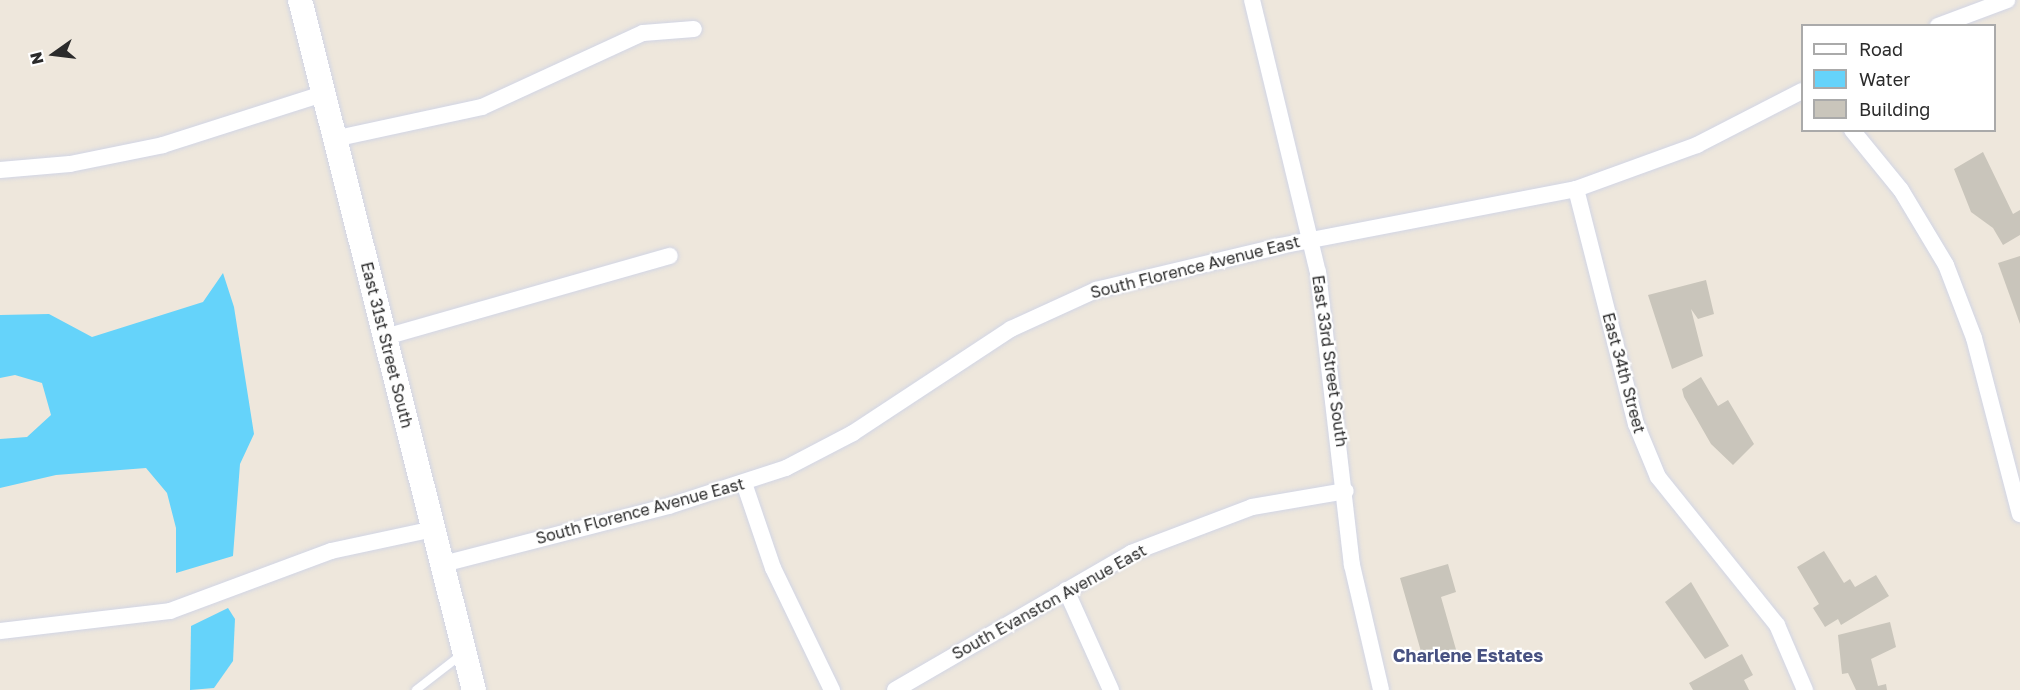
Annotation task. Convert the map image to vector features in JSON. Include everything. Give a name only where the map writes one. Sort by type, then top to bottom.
[{"type":"main road","name":"East 31st Street South","points":[[300,0],[474,690]]},
{"type":"street","name":"East 33rd Street South","points":[[1252,0],[1311,239],[1333,366],[1361,619],[1381,690]]},
{"type":"street","points":[[1943,24],[2007,0]]},
{"type":"street","points":[[334,139],[482,107],[643,33],[694,29]]},
{"type":"street","name":"South Florence Avenue East","points":[[442,564],[744,483],[853,433],[1052,307],[1137,278],[1311,239],[1576,189],[1697,145],[1801,92]]},
{"type":"street","points":[[0,170],[70,164],[163,145],[323,94]]},
{"type":"street","points":[[1854,132],[1901,190],[1946,265],[1974,338],[2020,514]]},
{"type":"street","name":"East 34th Street","points":[[1576,189],[1636,424],[1658,477],[1777,625],[1805,690]]},
{"type":"street","points":[[385,337],[670,256]]},
{"type":"street","points":[[744,483],[773,568],[832,690]]},
{"type":"street","name":"South Evanston Avenue East","points":[[895,690],[1066,590],[1192,527],[1252,507],[1346,490]]},
{"type":"street","points":[[0,631],[170,611],[331,551],[434,529]]},
{"type":"street","points":[[1066,590],[1111,690]]},
{"type":"lane","points":[[422,688],[465,652]]},
{"type":"water","points":[[223,273],[234,307],[254,434],[240,464],[233,556],[176,573],[176,528],[167,493],[146,468],[56,475],[0,488],[0,439],[27,437],[51,415],[42,383],[15,375],[0,378],[0,315],[49,314],[92,337],[203,302]]},
{"type":"water","points":[[228,608],[235,619],[233,661],[214,688],[190,690],[191,626]]},
{"type":"building","points":[[1983,152],[2013,214],[2020,210],[2020,235],[2003,245],[1993,228],[1971,212],[1954,169]]},
{"type":"building","points":[[2020,256],[2020,324],[1998,263]]},
{"type":"building","points":[[1706,280],[1714,314],[1698,319],[1691,309],[1703,356],[1672,369],[1648,295]]},
{"type":"building","points":[[1701,377],[1718,406],[1728,400],[1754,444],[1733,465],[1711,444],[1684,397],[1682,389]]},
{"type":"building","points":[[1824,551],[1844,583],[1850,579],[1855,587],[1876,575],[1889,596],[1841,625],[1838,619],[1825,627],[1813,608],[1819,604],[1797,567]]},
{"type":"building","points":[[1448,564],[1456,592],[1441,597],[1457,653],[1424,662],[1400,578]]},
{"type":"building","points":[[1691,582],[1729,646],[1705,659],[1665,602]]},
{"type":"building","points":[[1890,622],[1896,647],[1871,659],[1878,686],[1886,684],[1887,690],[1856,690],[1848,673],[1842,674],[1838,635]]},
{"type":"building","points":[[1742,654],[1753,675],[1744,680],[1749,690],[1693,690],[1689,683]]},
{"type":"district","name":"Charlene Estates","points":[[1468,655]]}]
